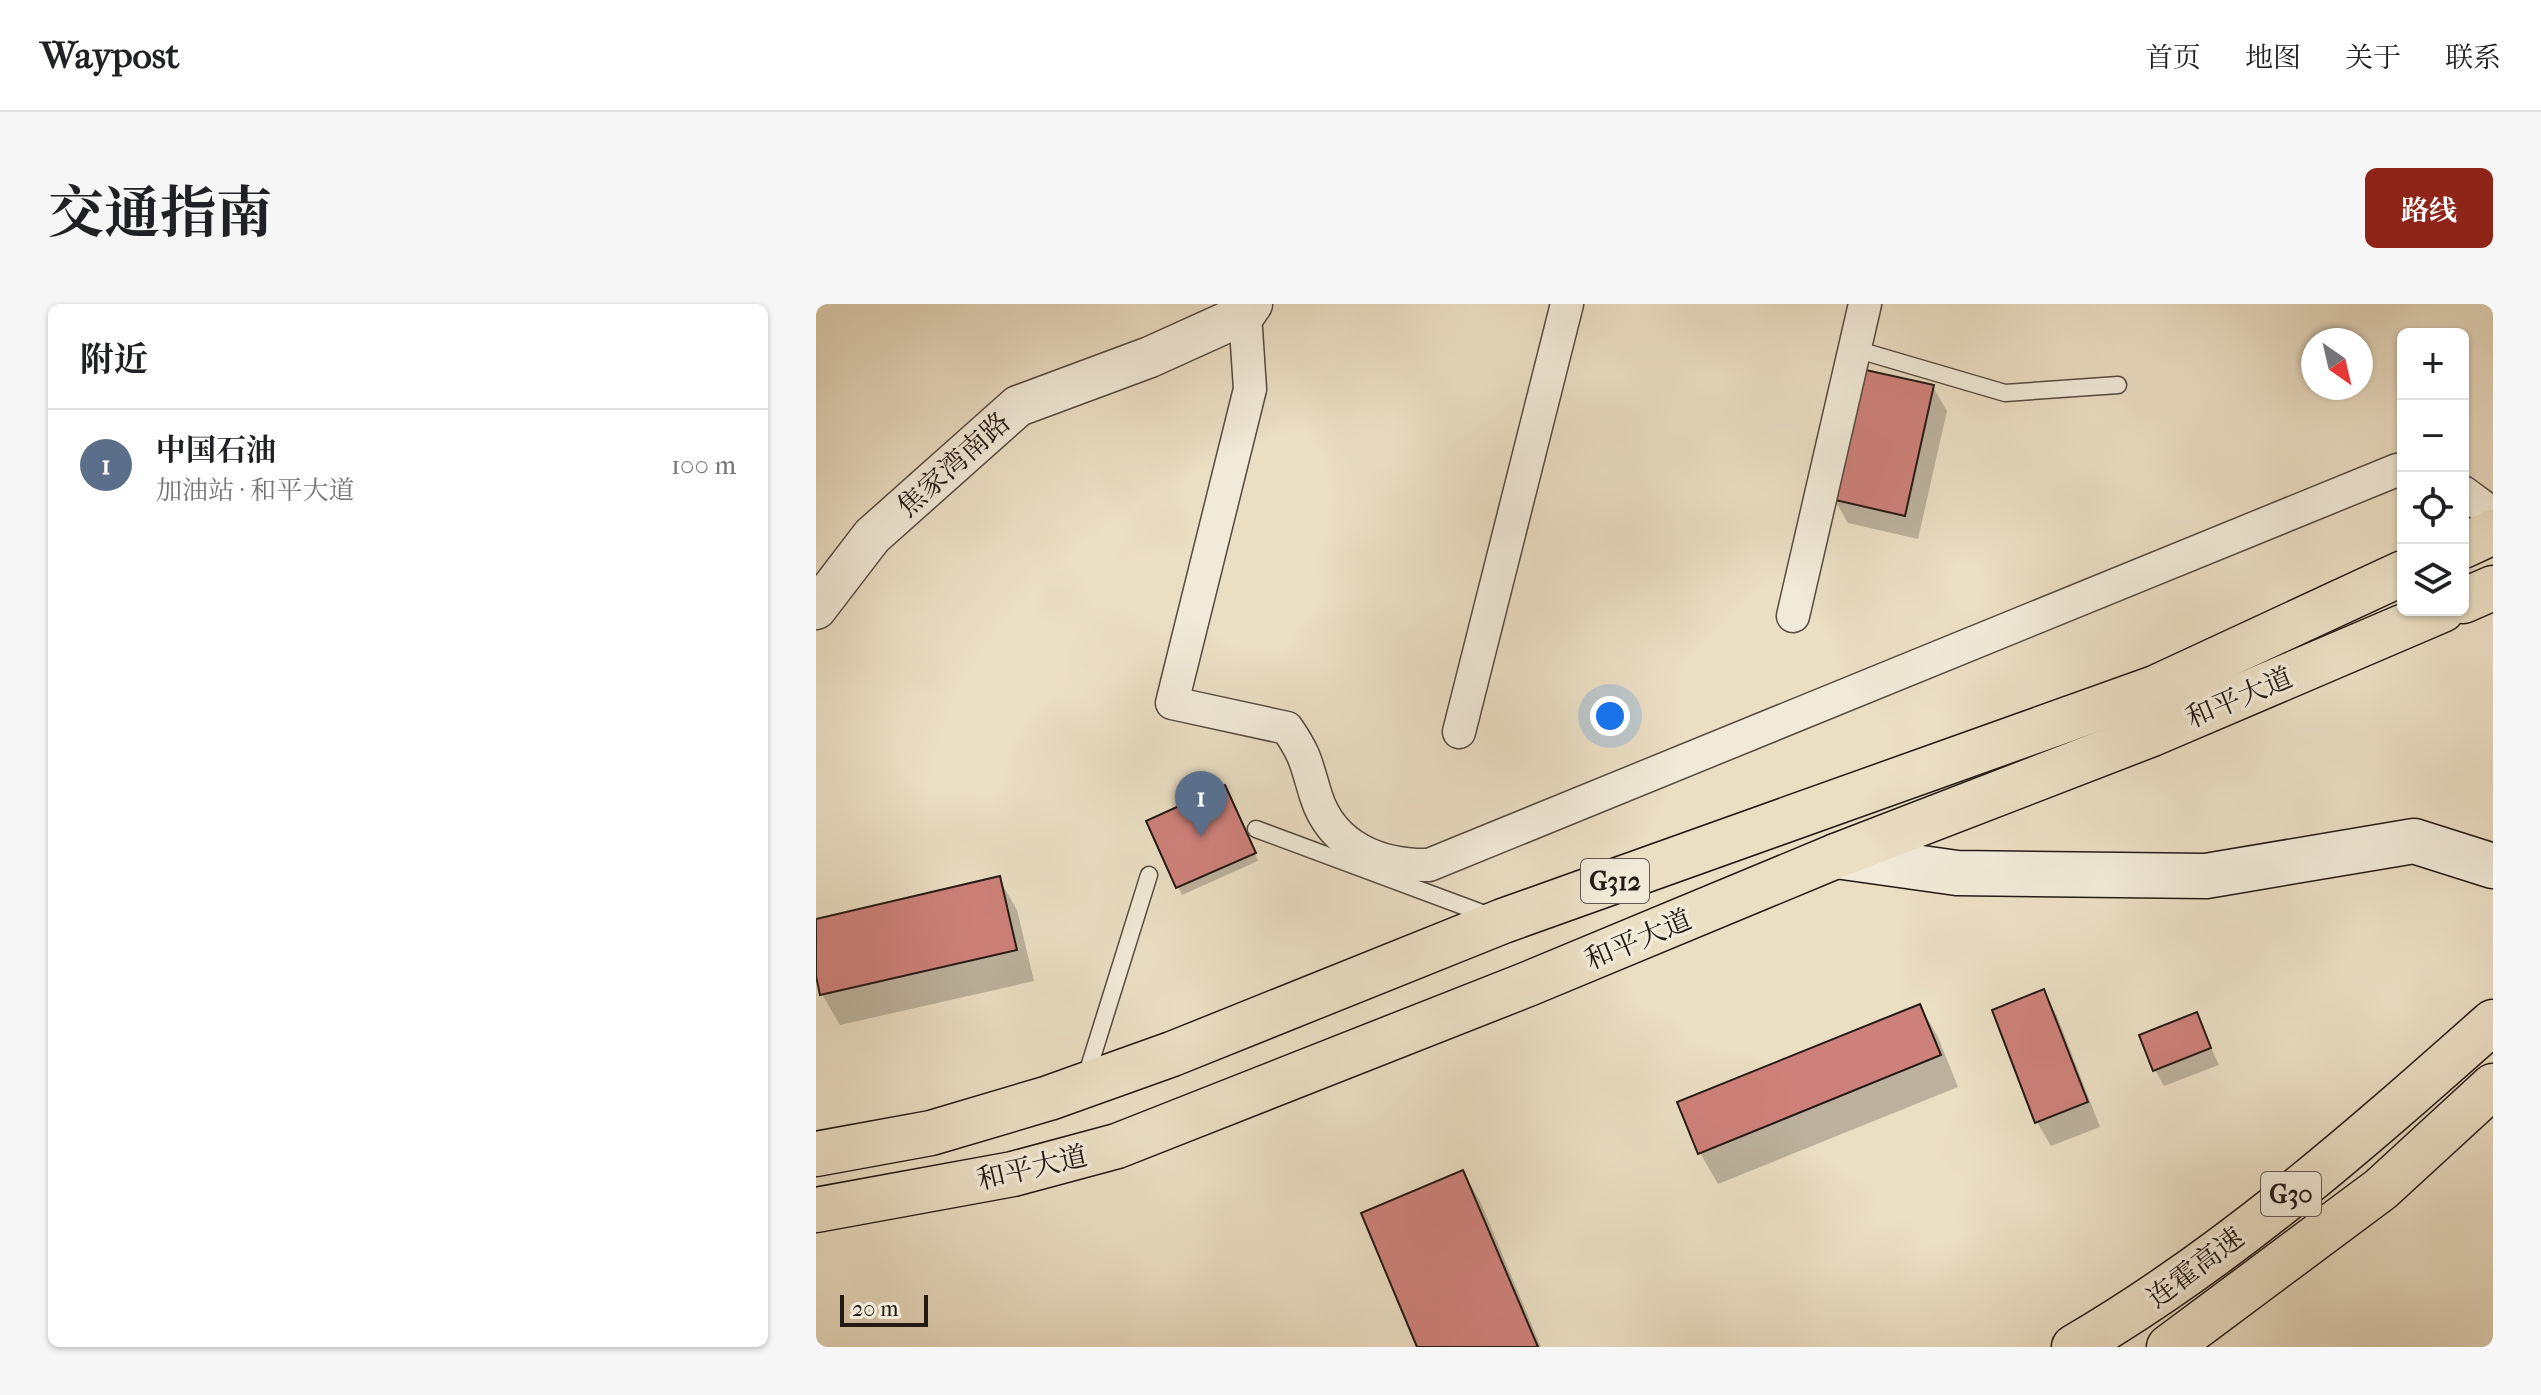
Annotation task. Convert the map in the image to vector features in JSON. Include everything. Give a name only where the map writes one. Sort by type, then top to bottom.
[{"type":"highway","points":[[2467,544],[2493,532]]},
{"type":"highway","name":"和平大道","points":[[816,1154],[931,1133],[1083,1086],[1503,921],[2155,688],[2397,576]]},
{"type":"highway","points":[[2469,598],[2493,588]]},
{"type":"highway","name":"和平大道","points":[[816,1210],[1013,1174],[1117,1146],[1528,984],[1836,856],[2152,734],[2428,616]]},
{"type":"highway","name":"连霍高速","points":[[2074,1347],[2142,1307],[2349,1150],[2493,1022]]},
{"type":"highway","name":"连霍高速","points":[[2169,1347],[2381,1189],[2493,1086]]},
{"type":"main road","points":[[1836,856],[1957,873],[2206,876],[2414,841],[2493,866]]},
{"type":"street","points":[[1459,732],[1567,304]]},
{"type":"street","points":[[1793,616],[1865,304]]},
{"type":"street","points":[[1249,309],[1250,389],[1172,703],[1287,728],[1307,757],[1317,798],[1329,823],[1361,851],[1401,866],[1429,865],[2397,470]]},
{"type":"street","name":"焦家湾南路","points":[[816,609],[872,536],[1018,406],[1150,357],[1249,309]]},
{"type":"street","points":[[2469,496],[2493,514]]},
{"type":"lane","points":[[1855,349],[2005,393],[2118,385]]},
{"type":"lane","points":[[1256,829],[1503,921]]},
{"type":"lane","points":[[1083,1086],[1149,875]]},
{"type":"building","points":[[1861,369],[1934,385],[1905,516],[1831,499]]},
{"type":"building","points":[[1225,785],[1256,853],[1176,888],[1146,821]]},
{"type":"building","points":[[1000,876],[1017,950],[820,995],[816,976],[816,919]]},
{"type":"building","points":[[2044,989],[2088,1102],[2035,1123],[1992,1010]]},
{"type":"building","points":[[1920,1004],[1941,1055],[1698,1154],[1677,1102]]},
{"type":"building","points":[[2197,1012],[2211,1048],[2153,1071],[2139,1035]]},
{"type":"building","points":[[1463,1170],[1538,1347],[1417,1347],[1361,1213]]},
{"type":"place","name":"中国石油","points":[[1201,837]]}]
